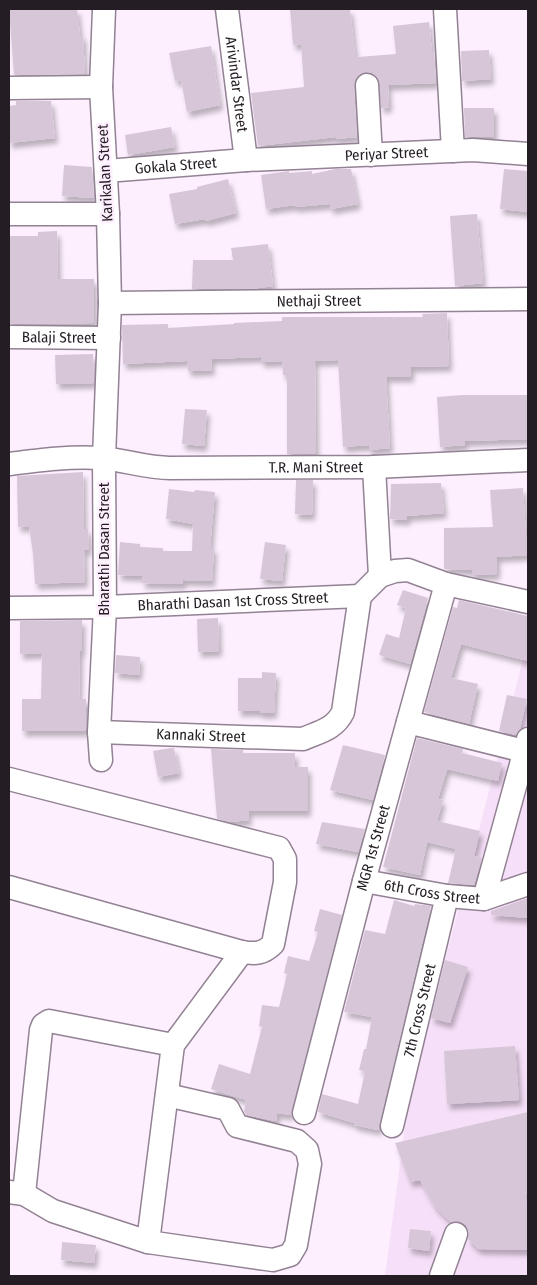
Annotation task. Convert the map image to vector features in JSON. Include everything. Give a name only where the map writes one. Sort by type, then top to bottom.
[{"type":"street","name":"Karikalan Street","points":[[104,9],[101,87],[108,214],[109,338]]},
{"type":"street","name":"Arivindar Street","points":[[227,9],[246,160]]},
{"type":"street","points":[[445,9],[453,151]]},
{"type":"street","points":[[367,85],[371,155]]},
{"type":"street","points":[[9,88],[101,87]]},
{"type":"street","name":"Periyar Street","points":[[246,160],[473,150],[528,154]]},
{"type":"street","name":"Gokala Street","points":[[106,172],[246,160]]},
{"type":"street","points":[[9,214],[108,214]]},
{"type":"street","name":"Nethaji Street","points":[[110,303],[528,299]]},
{"type":"street","name":"Balaji Street","points":[[9,337],[109,338]]},
{"type":"street","name":"Bharathi Dasan Street","points":[[101,760],[100,732],[105,607],[104,458],[109,338]]},
{"type":"street","name":"T.R. Mani Street","points":[[9,464],[67,457],[104,458],[152,468],[374,467],[528,460]]},
{"type":"street","points":[[374,467],[380,576]]},
{"type":"street","points":[[360,596],[380,576],[394,570],[408,570],[446,584],[528,602]]},
{"type":"street","name":"MGR 1st Street","points":[[304,1113],[364,881],[446,584]]},
{"type":"street","name":"Bharathi Dasan 1st Cross Street","points":[[9,608],[105,607],[360,596]]},
{"type":"street","name":"Kannaki Street","points":[[100,732],[303,739],[332,727],[339,721],[343,712],[360,596]]},
{"type":"street","points":[[408,722],[527,747],[484,899]]},
{"type":"street","points":[[9,779],[279,848],[285,859],[285,882],[273,944],[267,950],[256,954],[242,952],[9,887]]},
{"type":"street","name":"6th Cross Street","points":[[364,881],[446,896],[484,899],[528,884]]},
{"type":"street","name":"7th Cross Street","points":[[392,1126],[446,896]]},
{"type":"street","points":[[148,1242],[173,1045],[242,952]]},
{"type":"street","points":[[167,1095],[228,1110],[237,1126],[297,1141],[307,1150],[310,1164],[296,1245],[290,1255],[273,1260],[148,1242],[53,1211],[16,1193],[43,1025],[49,1022],[173,1045]]},
{"type":"street","points":[[441,1276],[456,1234]]},
{"type":"shaded area","points":[[528,640],[528,1276],[385,1276],[408,1104]]},
{"type":"building","points":[[9,9],[77,9],[80,35],[83,35],[85,74],[14,75]]},
{"type":"building","points":[[290,9],[350,9],[355,54],[358,54],[358,57],[396,54],[393,26],[429,22],[432,52],[434,52],[436,83],[388,85],[389,107],[381,108],[378,78],[372,73],[360,74],[354,86],[357,137],[337,139],[336,137],[258,146],[251,93],[304,87],[301,44],[293,45]]},
{"type":"building","points":[[211,46],[220,105],[187,112],[181,80],[175,81],[169,53]]},
{"type":"building","points":[[489,50],[491,79],[462,81],[461,51]]},
{"type":"building","points":[[16,101],[51,101],[55,138],[9,143],[9,106],[16,105]]},
{"type":"building","points":[[464,108],[494,108],[494,137],[465,137]]},
{"type":"building","points":[[171,127],[175,147],[128,155],[125,135]]},
{"type":"building","points":[[64,165],[92,167],[94,198],[62,196]]},
{"type":"building","points":[[335,169],[351,169],[358,204],[331,209],[330,204],[295,207],[295,205],[266,209],[261,175],[289,171],[289,173],[312,171],[312,174]]},
{"type":"building","points":[[504,169],[528,171],[528,212],[500,209]]},
{"type":"building","points":[[228,179],[236,213],[206,221],[205,219],[175,224],[169,194],[197,189],[197,187]]},
{"type":"building","points":[[477,214],[483,283],[455,286],[450,216]]},
{"type":"building","points":[[57,231],[58,279],[94,279],[94,323],[9,324],[9,236],[38,236],[38,232]]},
{"type":"building","points":[[268,244],[273,286],[252,289],[192,289],[193,260],[233,260],[231,248]]},
{"type":"building","points":[[447,313],[449,366],[411,367],[411,377],[386,377],[390,448],[369,450],[369,445],[343,447],[338,360],[315,361],[316,454],[287,454],[287,375],[283,375],[282,361],[261,362],[261,357],[211,359],[212,370],[188,371],[187,361],[123,364],[122,325],[168,324],[168,328],[282,321],[282,317],[423,317],[422,314]]},
{"type":"building","points":[[93,354],[94,383],[56,384],[55,355]]},
{"type":"building","points":[[528,395],[528,439],[465,441],[465,445],[440,447],[437,397]]},
{"type":"building","points":[[185,409],[207,410],[204,446],[182,444]]},
{"type":"building","points":[[83,472],[84,529],[88,529],[89,550],[84,550],[85,582],[35,584],[29,526],[18,527],[17,476]]},
{"type":"building","points":[[296,480],[313,480],[312,515],[295,514]]},
{"type":"building","points":[[441,483],[444,513],[407,516],[407,520],[390,519],[391,484]]},
{"type":"building","points":[[523,488],[528,555],[497,557],[497,574],[472,575],[472,570],[444,569],[444,528],[493,527],[490,490]]},
{"type":"building","points":[[169,489],[215,492],[210,548],[214,548],[212,581],[183,580],[183,584],[142,583],[143,576],[118,575],[120,542],[140,544],[140,547],[163,548],[163,551],[192,551],[193,524],[166,519]]},
{"type":"building","points":[[265,542],[286,545],[282,581],[260,579]]},
{"type":"building","points":[[403,590],[428,598],[410,664],[379,655],[386,634],[399,638],[406,608],[397,605]]},
{"type":"building","points":[[459,600],[528,616],[528,661],[461,644],[451,678],[478,684],[469,724],[424,712],[453,607],[457,608]]},
{"type":"building","points":[[218,618],[219,651],[198,652],[197,619]]},
{"type":"building","points":[[82,620],[79,699],[86,699],[86,731],[22,731],[22,699],[41,699],[42,653],[20,654],[20,621]]},
{"type":"building","points":[[116,655],[140,657],[139,675],[115,673]]},
{"type":"building","points":[[262,672],[276,673],[274,713],[238,711],[238,678],[262,678]]},
{"type":"building","points":[[507,695],[527,699],[520,729],[516,735],[499,731]]},
{"type":"building","points":[[417,738],[463,749],[462,753],[502,763],[498,781],[447,769],[438,799],[443,800],[437,821],[480,831],[474,856],[482,858],[474,885],[448,883],[456,849],[427,842],[420,875],[383,867]]},
{"type":"building","points":[[343,745],[385,755],[373,800],[330,790]]},
{"type":"building","points":[[174,748],[179,773],[158,777],[153,751]]},
{"type":"building","points":[[211,749],[243,750],[243,753],[295,753],[295,767],[308,767],[308,811],[248,811],[249,820],[231,822],[217,819]]},
{"type":"building","points":[[322,822],[365,829],[358,852],[316,844]]},
{"type":"building","points":[[528,898],[528,918],[491,915],[491,911]]},
{"type":"building","points":[[394,900],[414,906],[415,904],[431,906],[378,1130],[354,1125],[354,1123],[318,1112],[322,1094],[358,1104],[365,1071],[359,1070],[364,1049],[366,1049],[372,1017],[344,1012],[365,930],[385,934]]},
{"type":"building","points":[[320,909],[342,915],[291,1115],[277,1113],[276,1121],[246,1115],[244,1111],[246,1100],[211,1089],[219,1064],[250,1074],[262,1027],[259,1026],[262,1005],[279,1007],[287,974],[284,973],[288,956],[309,961],[318,932],[314,931]]},
{"type":"building","points":[[445,960],[468,967],[450,1023],[431,1018]]},
{"type":"building","points":[[515,1046],[519,1100],[447,1104],[444,1051]]},
{"type":"building","points":[[528,1112],[528,1195],[526,1195],[528,1250],[478,1249],[468,1239],[469,1232],[466,1225],[460,1222],[451,1222],[435,1207],[420,1180],[410,1182],[395,1143]]},
{"type":"building","points":[[410,1229],[431,1231],[429,1251],[408,1248]]},
{"type":"building","points":[[62,1242],[96,1245],[94,1263],[61,1260]]}]
